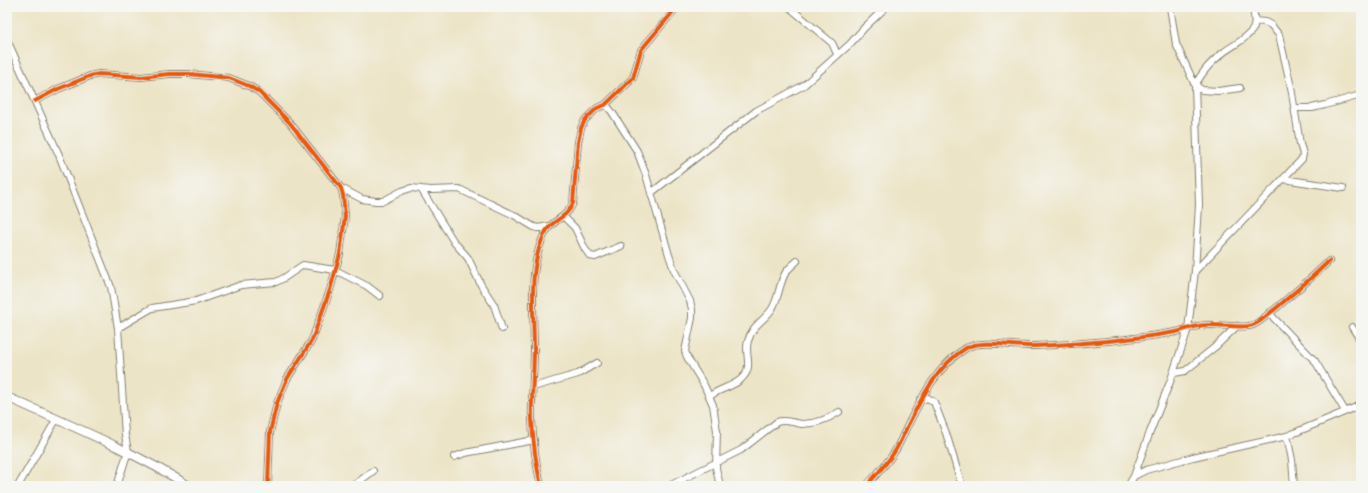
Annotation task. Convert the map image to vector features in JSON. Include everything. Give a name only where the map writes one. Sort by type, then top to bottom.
[{"type":"main road","points":[[7,397],[128,451],[189,486]]},
{"type":"street","points":[[35,101],[69,84],[99,74],[141,77],[169,74],[189,74],[229,78],[250,86],[259,92],[290,123],[341,188],[355,196],[376,201],[383,201],[411,188],[431,190],[459,189],[538,228],[549,226],[564,217],[570,210],[573,203],[576,155],[581,128],[585,120],[597,108],[605,105],[633,78],[640,50],[677,7]]},
{"type":"street","points":[[789,7],[832,43],[837,54]]},
{"type":"street","points":[[651,193],[756,111],[804,86],[837,54],[850,44],[886,7]]},
{"type":"street","points":[[1128,486],[1134,476],[1174,373],[1188,329],[1195,271],[1199,205],[1195,85],[1176,44],[1170,7]]},
{"type":"street","points":[[1195,85],[1204,69],[1254,28],[1255,21],[1253,7]]},
{"type":"street","points":[[1195,271],[1302,159],[1303,154],[1300,144],[1295,108],[1279,35],[1271,25],[1265,22],[1255,21]]},
{"type":"street","points":[[7,40],[59,155],[111,287],[118,328],[125,435],[128,451],[117,486]]},
{"type":"street","points":[[1195,85],[1202,90],[1218,91],[1240,88]]},
{"type":"street","points":[[1295,108],[1312,108],[1361,95]]},
{"type":"street","points":[[605,105],[612,112],[637,151],[669,255],[683,289],[690,301],[692,318],[685,351],[687,358],[710,396],[713,404],[717,431],[715,463],[720,486]]},
{"type":"street","points":[[1283,179],[1343,188]]},
{"type":"street","points":[[268,486],[270,432],[277,403],[287,379],[312,340],[340,254],[345,216],[341,188]]},
{"type":"street","points":[[421,189],[454,242],[468,258],[481,285],[494,305],[502,329]]},
{"type":"street","points":[[564,217],[575,228],[590,256],[595,257],[621,246]]},
{"type":"street","points":[[541,486],[535,461],[532,419],[534,279],[543,236],[549,226]]},
{"type":"street","points":[[710,396],[719,390],[740,381],[746,373],[749,364],[746,348],[754,326],[771,311],[776,303],[783,278],[787,271],[797,261]]},
{"type":"street","points":[[866,486],[895,451],[920,400],[938,374],[966,348],[974,344],[983,343],[1034,346],[1084,343],[1152,336],[1215,324],[1247,327],[1253,325],[1269,313],[1311,279],[1329,261]]},
{"type":"street","points":[[118,328],[152,308],[196,301],[241,285],[276,282],[303,265],[335,270],[367,286],[380,296]]},
{"type":"street","points":[[1269,313],[1315,361],[1345,412]]},
{"type":"street","points":[[1174,373],[1185,371],[1238,326]]},
{"type":"street","points":[[1352,327],[1361,341]]},
{"type":"street","points":[[533,387],[578,374],[597,364]]},
{"type":"street","points":[[920,400],[928,398],[934,402],[946,433],[962,486]]},
{"type":"street","points":[[1134,476],[1146,470],[1193,457],[1286,436],[1361,405]]},
{"type":"street","points":[[668,486],[741,450],[777,422],[782,420],[803,424],[829,418],[839,412]]},
{"type":"street","points":[[18,486],[56,420]]},
{"type":"street","points":[[1286,436],[1292,460],[1294,486]]},
{"type":"street","points":[[454,457],[465,453],[534,440]]},
{"type":"street","points":[[353,486],[373,471]]},
{"type":"cycle path","points":[[541,486],[532,428],[534,350],[533,292],[539,248],[544,235],[550,226],[566,213],[573,203],[578,142],[581,128],[585,120],[597,108],[605,105],[633,78],[641,50],[677,7]]},
{"type":"cycle path","points":[[35,101],[58,89],[90,76],[99,74],[141,77],[169,74],[189,74],[229,78],[249,86],[259,92],[290,123],[341,188],[345,216],[340,254],[330,290],[312,340],[287,379],[277,403],[270,432],[268,486]]},
{"type":"cycle path","points":[[866,486],[885,465],[895,451],[931,383],[956,355],[972,345],[999,344],[1035,346],[1070,344],[1141,337],[1176,332],[1205,325],[1242,327],[1253,325],[1264,318],[1329,261]]}]
